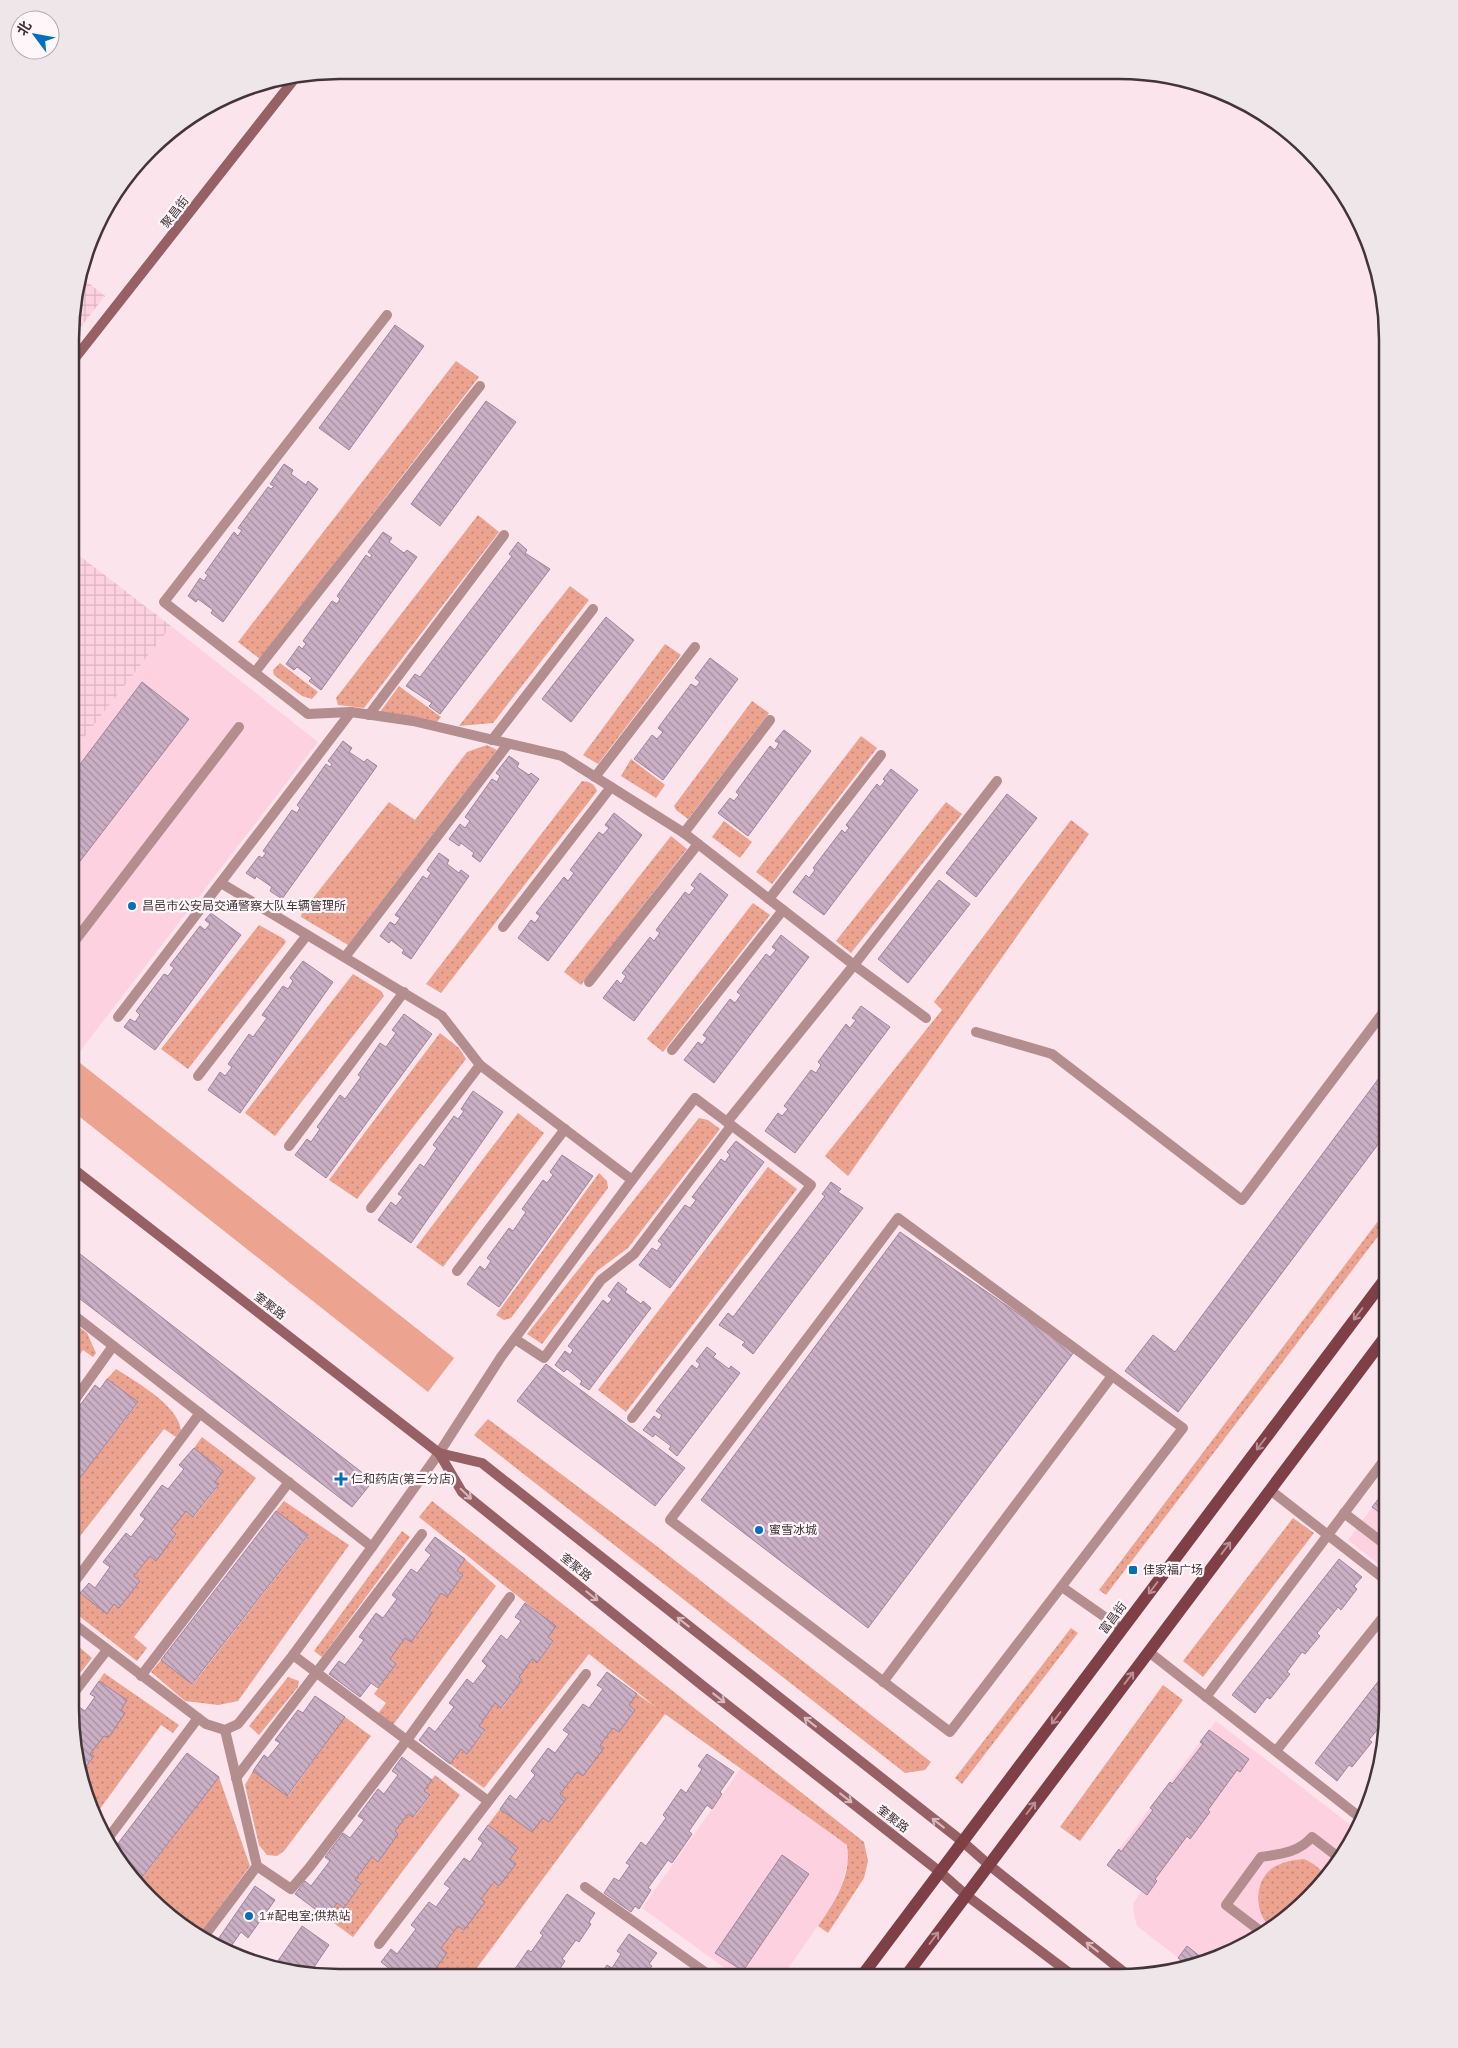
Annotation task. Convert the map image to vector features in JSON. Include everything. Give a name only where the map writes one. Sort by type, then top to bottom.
[{"type":"main road","name":"富昌街","points":[[867,1969],[1379,1287]]},
{"type":"main road","points":[[911,1969],[1379,1344]]},
{"type":"street","name":"聚昌街","points":[[79,353],[291,83]]},
{"type":"street","name":"奎聚路","points":[[79,1173],[439,1454],[462,1492],[703,1686],[940,1872],[966,1895],[1064,1969]]},
{"type":"street","points":[[439,1454],[482,1463],[963,1842],[989,1865],[1120,1969]]},
{"type":"lane","points":[[387,315],[164,602],[308,714],[351,712],[413,721],[562,756],[684,833],[854,965],[926,1018]]},
{"type":"lane","points":[[255,672],[480,386]]},
{"type":"lane","points":[[369,715],[504,535]]},
{"type":"lane","points":[[492,740],[593,609]]},
{"type":"lane","points":[[595,777],[695,646]]},
{"type":"lane","points":[[118,1017],[351,712]]},
{"type":"lane","points":[[684,833],[770,720]]},
{"type":"lane","points":[[79,936],[239,727]]},
{"type":"lane","points":[[345,957],[508,744]]},
{"type":"lane","points":[[770,899],[881,755]]},
{"type":"lane","points":[[515,1339],[544,1358],[601,1280],[634,1254],[729,1124],[997,781]]},
{"type":"lane","points":[[504,927],[611,787]]},
{"type":"lane","points":[[589,982],[698,844]]},
{"type":"lane","points":[[221,883],[442,1016],[480,1065],[632,1180]]},
{"type":"lane","points":[[672,1050],[783,910]]},
{"type":"lane","points":[[198,1076],[308,935]]},
{"type":"lane","points":[[289,1146],[404,992]]},
{"type":"lane","points":[[976,1032],[1052,1054],[1242,1200],[1379,1018]]},
{"type":"lane","points":[[371,1208],[480,1065]]},
{"type":"lane","points":[[79,1628],[206,1724],[225,1730],[238,1724],[293,1655],[372,1548],[439,1454],[515,1339],[695,1098],[810,1185],[632,1418]]},
{"type":"lane","points":[[457,1270],[565,1129]]},
{"type":"lane","points":[[898,1218],[1112,1376],[1184,1428],[950,1732],[670,1520],[898,1218]]},
{"type":"lane","points":[[79,1319],[372,1548]]},
{"type":"lane","points":[[79,1392],[114,1346]]},
{"type":"lane","points":[[884,1682],[1112,1376]]},
{"type":"lane","points":[[79,1576],[200,1414]]},
{"type":"lane","points":[[1206,1697],[1379,1467]]},
{"type":"lane","points":[[141,1676],[289,1482]]},
{"type":"lane","points":[[1270,1490],[1379,1574]]},
{"type":"lane","points":[[1344,1514],[1379,1539]]},
{"type":"lane","points":[[236,1778],[422,1534]]},
{"type":"lane","points":[[1062,1586],[1122,1629]]},
{"type":"lane","points":[[225,1730],[257,1866],[291,1889],[407,1740],[510,1597]]},
{"type":"lane","points":[[1276,1751],[1379,1623]]},
{"type":"lane","points":[[79,1686],[107,1650]]},
{"type":"lane","points":[[1148,1652],[1356,1814]]},
{"type":"lane","points":[[293,1655],[488,1801]]},
{"type":"lane","points":[[379,1944],[586,1674]]},
{"type":"lane","points":[[111,1834],[198,1718]]},
{"type":"lane","points":[[1258,1929],[1226,1905],[1261,1857],[1295,1851],[1306,1844],[1312,1837],[1335,1854]]},
{"type":"lane","points":[[207,1933],[257,1866]]},
{"type":"lane","points":[[585,1887],[701,1969]]},
{"type":"shaded area","points":[[86,281],[105,296],[79,329]]},
{"type":"shaded area","points":[[456,361],[479,377],[260,659],[238,642]]},
{"type":"shaded area","points":[[478,515],[499,532],[364,708],[338,705],[336,698]]},
{"type":"shaded area","points":[[79,555],[171,626],[79,744]]},
{"type":"shaded area","points":[[570,586],[589,600],[493,723],[459,726]]},
{"type":"shaded area","name":"昌邑市公安局交通警察大队车辆管理所","points":[[171,626],[318,742],[79,1053],[79,744]]},
{"type":"shaded area","points":[[665,644],[681,655],[598,764],[583,755]]},
{"type":"shaded area","points":[[280,663],[318,692],[312,699],[302,696],[274,675],[273,670]]},
{"type":"shaded area","points":[[399,686],[441,717],[436,723],[380,712]]},
{"type":"shaded area","points":[[752,701],[769,713],[688,819],[676,810],[674,806]]},
{"type":"shaded area","points":[[861,736],[877,748],[772,884],[756,872]]},
{"type":"shaded area","points":[[487,745],[497,750],[348,945],[301,917],[302,912],[389,802],[415,820],[467,752]]},
{"type":"shaded area","points":[[631,759],[665,785],[656,798],[621,776]]},
{"type":"shaded area","points":[[582,781],[591,783],[597,791],[441,993],[426,984]]},
{"type":"shaded area","points":[[946,802],[962,814],[851,953],[836,941]]},
{"type":"shaded area","points":[[1071,820],[1089,834],[848,1176],[825,1156],[942,1010],[934,1002]]},
{"type":"shaded area","points":[[724,821],[752,842],[740,858],[712,837]]},
{"type":"shaded area","points":[[671,836],[687,849],[581,985],[564,972]]},
{"type":"shaded area","points":[[753,903],[770,915],[663,1052],[647,1039]]},
{"type":"shaded area","points":[[259,925],[286,942],[188,1069],[161,1049]]},
{"type":"shaded area","points":[[353,974],[381,991],[384,996],[275,1136],[245,1113]]},
{"type":"shaded area","points":[[440,1033],[459,1048],[466,1059],[357,1199],[329,1180]]},
{"type":"shaded area","points":[[79,1062],[454,1358],[428,1392],[79,1116]]},
{"type":"shaded area","points":[[518,1113],[544,1133],[443,1267],[416,1247]]},
{"type":"shaded area","points":[[699,1118],[708,1120],[720,1129],[628,1248],[597,1271],[542,1344],[527,1334]]},
{"type":"shaded area","points":[[768,1167],[797,1189],[626,1412],[598,1390]]},
{"type":"shaded area","points":[[599,1173],[607,1181],[608,1188],[511,1318],[504,1320],[496,1315]]},
{"type":"shaded area","points":[[1379,1220],[1379,1235],[1106,1595],[1099,1590]]},
{"type":"shaded area","points":[[79,1327],[87,1333],[96,1353],[93,1357],[83,1350],[79,1355]]},
{"type":"shaded area","points":[[116,1369],[145,1387],[172,1412],[181,1430],[176,1437],[164,1429],[79,1538],[79,1479],[138,1403],[107,1379]]},
{"type":"shaded area","points":[[488,1419],[654,1544],[931,1762],[925,1770],[905,1773],[474,1435]]},
{"type":"shaded area","points":[[202,1437],[256,1478],[134,1637],[147,1648],[137,1661],[79,1616],[79,1594],[80,1593],[107,1613],[114,1604],[119,1608],[140,1581],[134,1576],[150,1556],[156,1560],[176,1535],[171,1530],[186,1511],[194,1517],[219,1485],[215,1482],[223,1471],[194,1448]]},
{"type":"shaded area","points":[[1379,1498],[1379,1565],[1348,1540]]},
{"type":"shaded area","points":[[284,1501],[349,1545],[238,1701],[218,1705],[185,1701],[151,1672],[161,1660],[193,1684],[308,1536],[276,1511]]},
{"type":"shaded area","points":[[432,1501],[864,1842],[868,1861],[864,1878],[828,1933],[818,1926],[836,1898],[845,1878],[848,1856],[847,1845],[665,1714],[476,1969],[433,1969],[441,1948],[458,1926],[464,1930],[481,1899],[494,1882],[499,1885],[516,1864],[510,1859],[518,1848],[488,1825],[500,1809],[543,1818],[549,1822],[566,1799],[560,1794],[577,1772],[583,1776],[600,1745],[613,1728],[619,1732],[635,1710],[629,1705],[637,1694],[656,1707],[589,1654],[484,1788],[450,1764],[461,1749],[467,1754],[485,1731],[479,1726],[495,1703],[502,1708],[522,1680],[519,1677],[532,1659],[537,1663],[553,1642],[548,1637],[555,1626],[419,1517]]},
{"type":"shaded area","points":[[1293,1518],[1314,1533],[1203,1677],[1183,1661]]},
{"type":"shaded area","points":[[402,1531],[410,1537],[322,1657],[314,1651]]},
{"type":"shaded area","points":[[465,1559],[496,1586],[393,1725],[377,1715],[386,1703],[374,1694],[396,1664],[390,1659],[405,1638],[411,1642],[432,1613],[429,1611],[441,1593],[447,1597],[463,1575],[457,1571]]},
{"type":"shaded area","points":[[1071,1628],[1078,1633],[962,1784],[955,1778]]},
{"type":"shaded area","points":[[79,1647],[92,1658],[81,1672],[79,1671]]},
{"type":"shaded area","points":[[104,1673],[179,1725],[173,1733],[161,1725],[99,1810],[86,1767],[94,1756],[90,1754],[127,1700],[99,1681]]},
{"type":"shaded area","points":[[288,1677],[299,1681],[298,1687],[259,1735],[249,1726]]},
{"type":"shaded area","points":[[1163,1685],[1183,1700],[1080,1841],[1060,1827]]},
{"type":"shaded area","points":[[345,1717],[371,1736],[284,1851],[277,1856],[267,1855],[259,1845],[245,1785],[253,1771],[288,1796]]},
{"type":"shaded area","points":[[1216,1721],[1351,1826],[1326,1867],[1291,1905],[1264,1925],[1234,1942],[1203,1955],[1182,1961],[1137,1926],[1133,1904],[1141,1891],[1107,1865]]},
{"type":"shaded area","points":[[741,1768],[847,1845],[849,1859],[837,1899],[788,1969],[726,1969],[642,1908]]},
{"type":"shaded area","points":[[435,1775],[460,1795],[353,1937],[327,1918],[337,1903],[344,1908],[361,1885],[355,1880],[372,1857],[378,1861],[398,1834],[395,1831],[408,1814],[414,1817],[430,1796],[424,1791]]},
{"type":"shaded area","points":[[219,1777],[250,1866],[203,1930],[167,1905],[141,1879]]},
{"type":"shaded area","points":[[1304,1859],[1311,1862],[1322,1872],[1291,1905],[1267,1923],[1259,1907],[1258,1899],[1261,1883],[1271,1869],[1295,1860]]},
{"type":"building","points":[[395,325],[424,346],[349,450],[319,428]]},
{"type":"building","points":[[486,401],[516,422],[440,526],[411,504]]},
{"type":"building","points":[[284,464],[293,470],[291,474],[306,485],[308,481],[318,489],[223,622],[211,613],[213,610],[198,599],[196,602],[188,596],[200,578],[204,581],[208,575],[205,573],[234,532],[238,536],[242,530],[238,528],[268,487],[271,489],[274,486],[270,484]]},
{"type":"building","points":[[383,532],[392,538],[389,542],[404,553],[407,550],[417,557],[321,690],[309,681],[312,678],[297,667],[294,670],[286,664],[299,646],[302,649],[306,644],[303,641],[332,601],[337,604],[340,599],[337,596],[366,555],[370,558],[372,555],[368,552]]},
{"type":"building","points":[[518,542],[527,550],[525,553],[550,569],[440,714],[429,706],[432,703],[406,686],[415,674],[420,677],[512,556],[509,554]]},
{"type":"building","points":[[606,617],[634,640],[571,722],[542,699]]},
{"type":"building","points":[[710,658],[738,679],[663,780],[634,759],[652,735],[657,739],[663,732],[658,728],[691,684],[696,687],[700,682],[695,678]]},
{"type":"building","points":[[142,682],[189,719],[79,863],[79,766]]},
{"type":"building","points":[[784,730],[811,751],[748,836],[718,813],[730,798],[734,801],[739,795],[736,792],[770,746],[775,750],[779,743],[775,741]]},
{"type":"building","points":[[343,741],[352,748],[349,752],[364,762],[367,759],[377,766],[282,899],[270,891],[272,887],[256,876],[255,879],[246,873],[259,856],[262,858],[266,853],[263,851],[292,810],[297,813],[300,808],[297,805],[326,764],[330,767],[332,764],[328,761]]},
{"type":"building","points":[[509,756],[519,763],[517,767],[539,779],[480,862],[472,856],[474,853],[461,843],[459,846],[449,839],[460,824],[465,828],[470,821],[465,817],[492,779],[497,782],[500,776],[496,773]]},
{"type":"building","points":[[891,769],[918,790],[824,915],[793,892],[806,875],[809,878],[815,870],[813,868],[842,830],[845,833],[849,828],[846,825],[877,784],[880,787],[885,781],[883,779]]},
{"type":"building","points":[[1007,794],[1037,818],[976,897],[946,873]]},
{"type":"building","points":[[614,813],[642,835],[548,961],[518,938],[531,920],[535,923],[540,916],[536,913],[564,877],[568,881],[574,873],[570,870],[599,832],[603,835],[609,828],[605,825]]},
{"type":"building","points":[[439,853],[449,860],[447,864],[459,873],[461,870],[469,876],[411,959],[402,953],[404,950],[391,940],[389,943],[380,936],[390,922],[395,925],[400,918],[395,915],[423,876],[427,879],[431,873],[427,870]]},
{"type":"building","points":[[700,873],[728,895],[634,1021],[603,998],[617,980],[621,984],[626,976],[622,973],[650,937],[654,941],[660,933],[656,930],[685,892],[689,895],[695,888],[691,885]]},
{"type":"building","points":[[939,880],[970,904],[908,983],[878,959]]},
{"type":"building","points":[[211,913],[241,935],[155,1050],[124,1027],[130,1019],[135,1022],[140,1015],[136,1011],[164,974],[168,976],[174,968],[170,965],[200,926],[205,930],[210,924],[205,920]]},
{"type":"building","points":[[781,935],[809,957],[714,1083],[684,1060],[698,1042],[702,1045],[707,1038],[703,1035],[730,999],[735,1003],[741,995],[737,992],[766,954],[770,957],[776,950],[772,947]]},
{"type":"building","points":[[303,961],[333,982],[240,1113],[208,1090],[220,1072],[225,1076],[232,1067],[228,1064],[249,1034],[253,1037],[267,1018],[262,1015],[283,986],[288,989],[293,981],[290,978]]},
{"type":"building","points":[[861,1006],[890,1027],[795,1153],[765,1131],[778,1113],[782,1116],[788,1109],[784,1106],[811,1070],[816,1073],[821,1065],[818,1062],[846,1024],[850,1028],[856,1020],[852,1018]]},
{"type":"building","points":[[404,1014],[432,1034],[326,1178],[295,1155],[307,1139],[311,1142],[320,1129],[317,1127],[340,1095],[345,1099],[361,1077],[358,1075],[380,1043],[386,1047],[396,1033],[392,1030]]},
{"type":"building","points":[[1379,1078],[1379,1143],[1178,1412],[1125,1371],[1153,1335],[1175,1352]]},
{"type":"building","points":[[473,1091],[503,1112],[411,1243],[378,1220],[391,1202],[396,1206],[403,1197],[398,1194],[420,1164],[424,1167],[437,1148],[433,1145],[454,1116],[458,1119],[464,1111],[461,1109]]},
{"type":"building","points":[[736,1141],[764,1162],[670,1288],[639,1265],[652,1248],[657,1251],[662,1244],[658,1241],[685,1205],[690,1208],[696,1200],[692,1197],[721,1159],[725,1162],[730,1155],[727,1152]]},
{"type":"building","points":[[562,1155],[593,1176],[499,1307],[467,1284],[480,1266],[485,1270],[491,1261],[487,1258],[509,1228],[513,1231],[526,1212],[522,1209],[543,1180],[547,1183],[553,1175],[550,1172]]},
{"type":"building","points":[[831,1182],[841,1189],[838,1192],[863,1208],[753,1354],[742,1345],[745,1342],[719,1325],[728,1313],[733,1317],[825,1196],[822,1194]]},
{"type":"building","points":[[900,1232],[1074,1352],[868,1628],[701,1500]]},
{"type":"building","points":[[79,1253],[373,1481],[352,1507],[79,1298]]},
{"type":"building","points":[[618,1282],[627,1289],[625,1292],[641,1304],[643,1301],[651,1308],[589,1390],[580,1384],[582,1381],[567,1369],[564,1372],[555,1365],[565,1351],[570,1355],[573,1350],[568,1346],[603,1300],[608,1304],[612,1299],[608,1296]]},
{"type":"building","points":[[707,1347],[716,1354],[713,1357],[729,1369],[731,1366],[740,1373],[677,1456],[669,1449],[671,1446],[655,1434],[653,1437],[643,1430],[654,1416],[659,1420],[662,1415],[656,1411],[692,1365],[697,1369],[700,1364],[696,1361]]},
{"type":"building","points":[[546,1364],[685,1468],[655,1506],[517,1401]]},
{"type":"building","points":[[107,1379],[138,1402],[79,1479],[79,1407],[95,1385],[100,1389]]},
{"type":"building","points":[[194,1448],[223,1471],[215,1482],[219,1484],[193,1517],[186,1511],[171,1530],[176,1534],[156,1561],[150,1556],[134,1576],[140,1581],[119,1608],[114,1604],[107,1614],[80,1593],[89,1583],[95,1588],[110,1567],[103,1562],[126,1533],[131,1537],[145,1519],[140,1515],[162,1485],[168,1489],[184,1469],[179,1465]]},
{"type":"building","points":[[1379,1498],[1379,1512],[1372,1507]]},
{"type":"building","points":[[276,1511],[308,1535],[192,1684],[161,1660]]},
{"type":"building","points":[[435,1537],[465,1559],[457,1571],[463,1575],[447,1597],[441,1593],[429,1611],[432,1613],[411,1642],[405,1638],[390,1659],[396,1664],[378,1688],[371,1683],[360,1697],[329,1674],[339,1661],[345,1665],[364,1640],[359,1637],[376,1613],[383,1618],[397,1599],[392,1595],[411,1569],[417,1573],[431,1555],[425,1550]]},
{"type":"building","points":[[1339,1559],[1362,1577],[1354,1586],[1357,1589],[1341,1610],[1338,1607],[1317,1633],[1320,1636],[1305,1654],[1302,1652],[1287,1672],[1290,1674],[1270,1699],[1267,1697],[1255,1713],[1232,1695]]},
{"type":"building","points":[[525,1603],[556,1626],[548,1637],[553,1641],[537,1663],[532,1659],[519,1677],[522,1680],[501,1708],[495,1703],[479,1726],[485,1730],[467,1754],[461,1749],[450,1764],[419,1740],[429,1727],[435,1732],[454,1707],[449,1703],[467,1679],[473,1684],[487,1666],[482,1661],[501,1635],[507,1640],[521,1621],[515,1617]]},
{"type":"building","points":[[607,1672],[637,1694],[629,1705],[635,1710],[619,1732],[613,1728],[600,1745],[604,1748],[583,1776],[577,1772],[560,1794],[566,1799],[549,1822],[543,1818],[532,1832],[500,1809],[510,1795],[516,1800],[535,1775],[531,1771],[548,1748],[555,1753],[569,1734],[563,1730],[583,1704],[589,1708],[603,1689],[597,1685]]},
{"type":"building","points":[[1379,1680],[1379,1726],[1369,1740],[1372,1742],[1352,1767],[1349,1765],[1337,1781],[1315,1763]]},
{"type":"building","points":[[99,1681],[127,1700],[121,1710],[125,1713],[109,1737],[104,1736],[90,1754],[94,1756],[86,1767],[79,1726],[79,1707],[85,1711],[95,1697],[90,1694]]},
{"type":"building","points":[[315,1696],[345,1717],[287,1796],[253,1771],[264,1755],[268,1758],[280,1743],[275,1740],[298,1710],[303,1713]]},
{"type":"building","points":[[1209,1730],[1249,1759],[1240,1772],[1237,1770],[1190,1839],[1187,1836],[1155,1879],[1157,1881],[1147,1895],[1107,1865],[1119,1849],[1121,1852],[1153,1810],[1150,1808],[1170,1782],[1172,1784],[1203,1744],[1200,1742]]},
{"type":"building","points":[[187,1753],[219,1777],[141,1878],[117,1844]]},
{"type":"building","points":[[707,1754],[734,1772],[720,1792],[722,1794],[712,1809],[707,1805],[689,1831],[692,1834],[672,1863],[668,1860],[648,1888],[651,1890],[639,1909],[635,1906],[631,1912],[604,1893],[614,1878],[619,1881],[630,1865],[626,1863],[641,1842],[646,1846],[666,1818],[663,1815],[681,1789],[686,1793],[702,1769],[698,1766]]},
{"type":"building","points":[[402,1757],[432,1780],[424,1791],[430,1795],[413,1817],[408,1814],[395,1831],[398,1834],[378,1862],[372,1857],[355,1880],[361,1884],[344,1908],[337,1903],[327,1918],[295,1894],[305,1881],[311,1886],[330,1861],[325,1857],[343,1833],[350,1838],[364,1820],[358,1816],[378,1789],[384,1794],[398,1775],[392,1771]]},
{"type":"building","points":[[488,1825],[518,1848],[510,1859],[516,1864],[499,1886],[494,1882],[481,1899],[485,1902],[464,1930],[458,1926],[441,1948],[447,1953],[435,1969],[390,1969],[381,1962],[391,1949],[397,1954],[416,1929],[411,1925],[429,1902],[436,1907],[450,1888],[444,1884],[464,1858],[470,1862],[483,1843],[478,1839]]},
{"type":"building","points":[[782,1855],[809,1874],[744,1969],[740,1969],[715,1953]]},
{"type":"building","name":"1#配电室;供热站","points":[[255,1886],[275,1900],[248,1938],[241,1932],[232,1946],[218,1939]]},
{"type":"building","points":[[567,1894],[595,1913],[589,1922],[591,1924],[579,1942],[576,1940],[562,1959],[565,1961],[560,1969],[515,1969],[528,1950],[531,1952],[543,1935],[540,1933]]},
{"type":"building","points":[[302,1926],[329,1945],[313,1968],[278,1961]]},
{"type":"building","points":[[629,1934],[657,1953],[649,1964],[652,1966],[650,1969],[604,1969],[607,1965],[612,1968],[621,1954],[617,1951]]},
{"type":"building","points":[[1187,1946],[1200,1956],[1182,1961],[1178,1958]]},
{"type":"place","name":"昌邑市公安局交通警察大队车辆管理所","points":[[132,906]]},
{"type":"place","name":"仁和药店(第三分店)","points":[[341,1479]]},
{"type":"place","name":"蜜雪冰城","points":[[759,1530]]},
{"type":"place","name":"佳家福广场","points":[[1133,1570]]},
{"type":"place","name":"1#配电室;供热站","points":[[249,1916]]}]
